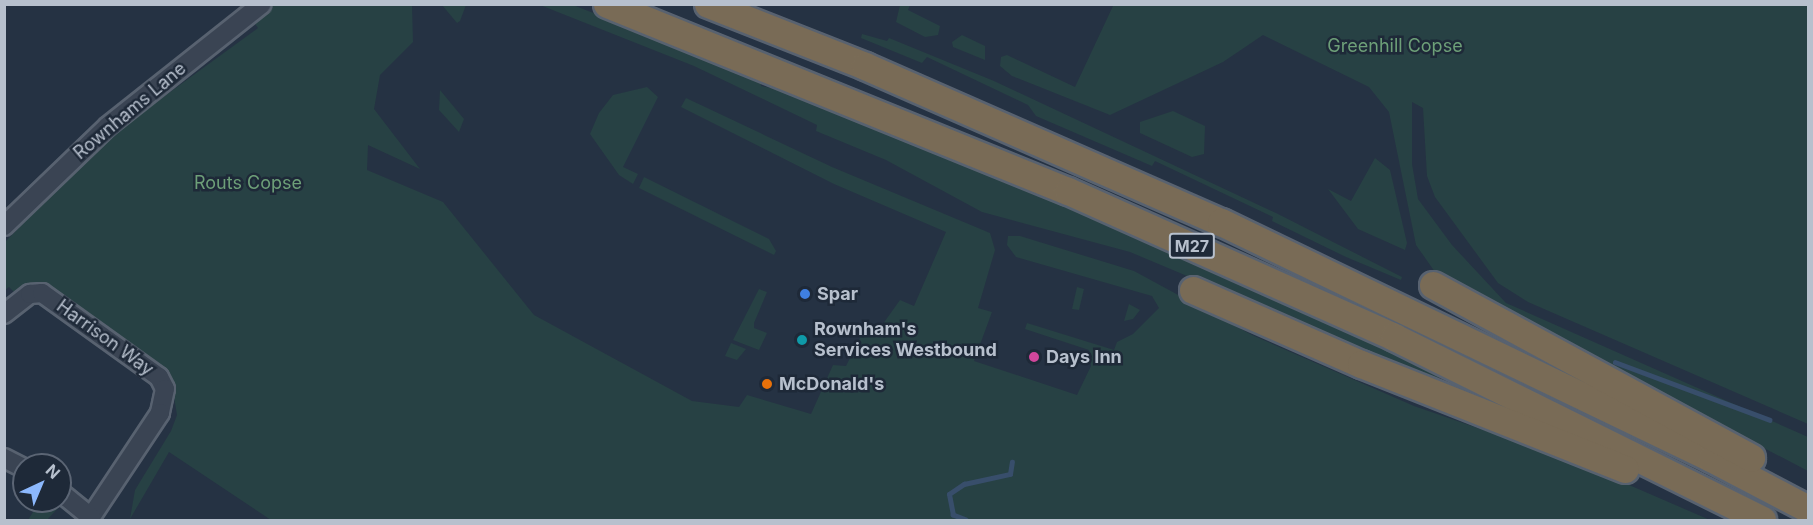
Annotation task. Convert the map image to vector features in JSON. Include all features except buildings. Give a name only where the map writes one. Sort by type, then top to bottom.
[{"type":"highway","name":"M27","points":[[607,4],[1068,191],[1394,337],[1762,520]]},
{"type":"highway","name":"M27","points":[[708,4],[865,66],[1221,222],[1701,453],[1809,509]]},
{"type":"highway","points":[[1433,285],[1809,489]]},
{"type":"highway","name":"M27","points":[[1193,290],[1500,420],[1659,483],[1720,498]]},
{"type":"street","name":"Rownhams Lane","points":[[4,226],[101,131],[257,8]]},
{"type":"street","name":"Harrison Way","points":[[4,314],[30,294],[42,293],[159,377],[165,389],[160,413],[90,519],[72,503]]},
{"type":"green space","name":"Routs Copse","points":[[242,5],[412,5],[413,42],[380,75],[374,109],[420,169],[368,145],[367,170],[443,202],[534,315],[692,401],[739,407],[747,395],[811,414],[833,365],[846,366],[865,328],[880,328],[900,300],[914,306],[946,232],[834,184],[681,107],[686,98],[832,167],[990,233],[995,250],[978,308],[992,312],[974,361],[1077,395],[1091,366],[1089,350],[1025,329],[1027,323],[1114,350],[1117,342],[1133,334],[1159,308],[1152,296],[1016,257],[1007,245],[1008,236],[1020,236],[1134,271],[1252,335],[1414,406],[1576,462],[1710,520],[271,520],[169,452],[130,519],[135,490],[171,431],[177,415],[172,385],[58,295],[17,295],[9,287],[5,290],[5,242],[80,166],[140,114],[258,28]]},
{"type":"green space","points":[[442,5],[466,5],[460,21],[457,23]]},
{"type":"green space","points":[[540,5],[573,5],[761,79],[761,86],[797,93],[948,155],[1299,309],[1440,375],[1437,381],[1130,252],[982,212],[886,160],[816,131],[817,125],[694,66]]},
{"type":"green space","points":[[900,5],[910,5],[908,10],[940,26],[938,35],[925,37],[896,22]]},
{"type":"green space","name":"Greenhill Copse","points":[[1110,5],[1808,5],[1808,424],[1528,302],[1498,283],[1435,197],[1427,176],[1423,108],[1412,102],[1412,164],[1418,199],[1452,245],[1506,303],[1808,437],[1808,471],[1471,295],[1435,272],[1416,245],[1389,112],[1369,87],[1263,35],[1223,62],[1110,115],[1012,76],[1000,66],[1001,57],[1007,55],[1075,87],[1113,6]]},
{"type":"green space","points":[[862,34],[887,41],[889,38],[994,81],[1276,213],[1402,277],[1401,280],[1346,257],[1272,221],[1273,217],[1155,161],[1152,166],[1036,116],[1028,105],[927,57],[922,63],[861,38]]},
{"type":"green space","points":[[962,35],[985,46],[985,60],[953,47],[952,42]]},
{"type":"green space","points":[[647,87],[658,97],[623,167],[638,174],[633,184],[619,175],[590,134],[599,113],[613,95]]},
{"type":"green space","points":[[440,90],[464,119],[459,132],[439,110]]},
{"type":"green space","points":[[1173,111],[1205,126],[1204,154],[1192,157],[1140,133],[1140,122]]},
{"type":"green space","points":[[1375,158],[1390,170],[1407,243],[1405,250],[1358,229],[1328,189],[1351,201]]},
{"type":"green space","points":[[644,177],[769,239],[776,251],[774,255],[639,188]]},
{"type":"green space","points":[[1077,287],[1084,289],[1079,310],[1072,309]]},
{"type":"green space","points":[[759,289],[767,292],[754,328],[767,333],[759,350],[733,340]]},
{"type":"green space","points":[[1129,304],[1140,310],[1133,319],[1124,321]]},
{"type":"green space","points":[[731,343],[746,349],[737,360],[725,356]]},
{"type":"green space","points":[[32,513],[53,513],[47,520],[28,520]]},
{"type":"waterway","points":[[1615,362],[1770,420]]},
{"type":"waterway","points":[[966,520],[953,515],[949,494],[964,484],[1010,474],[1012,462]]},
{"type":"place","name":"Spar","points":[[805,294]]},
{"type":"place","name":"Rownham's Services Westbound","points":[[802,340]]},
{"type":"place","name":"Days Inn","points":[[1034,357]]},
{"type":"place","name":"McDonald's","points":[[767,384]]}]
